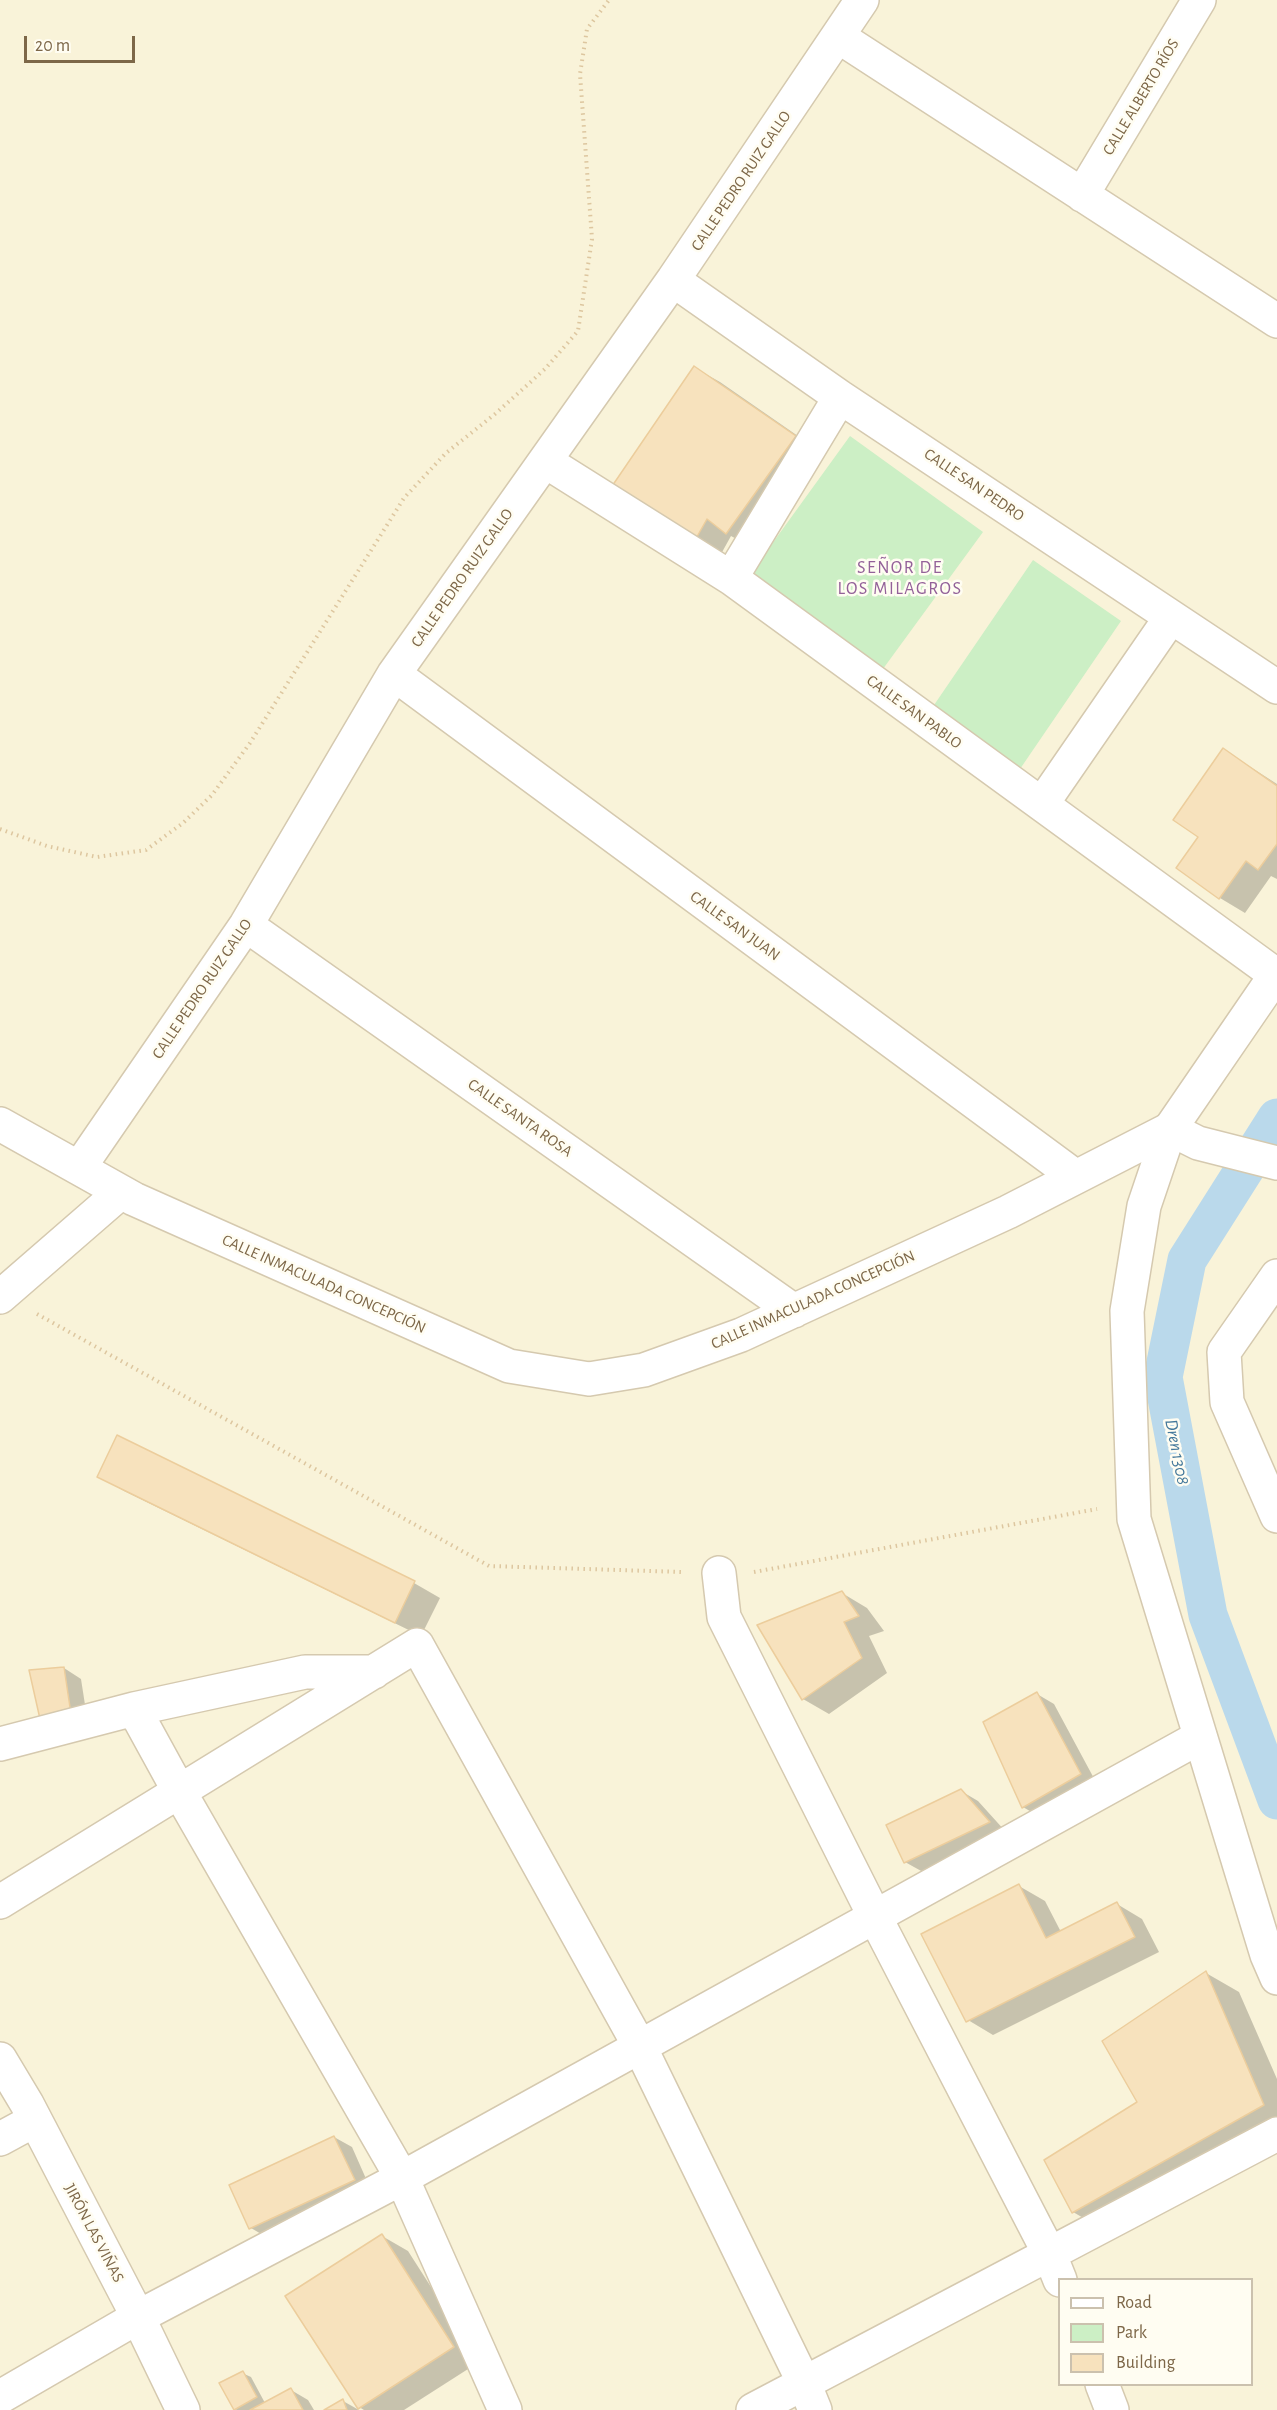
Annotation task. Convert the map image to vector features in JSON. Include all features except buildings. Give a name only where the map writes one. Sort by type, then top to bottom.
[{"type":"street","name":"CALLE PEDRO RUIZ GALLO","points":[[79,1168],[246,926],[394,674],[673,280],[862,0]]},
{"type":"street","name":"CALLE ALBERTO RÍOS","points":[[1082,195],[1199,0]]},
{"type":"street","points":[[839,36],[1277,321]]},
{"type":"street","name":"CALLE SAN PEDRO","points":[[673,280],[840,397],[1277,687]]},
{"type":"street","points":[[731,578],[840,397]]},
{"type":"street","name":"CALLE SAN PABLO","points":[[545,461],[731,578],[1276,974]]},
{"type":"street","points":[[1042,804],[1171,617]]},
{"type":"street","name":"CALLE SAN JUAN","points":[[394,674],[1076,1177]]},
{"type":"street","name":"CALLE SANTA ROSA","points":[[246,926],[794,1311]]},
{"type":"street","points":[[1276,974],[1170,1129],[1144,1206],[1127,1311],[1134,1519],[1267,1955],[1277,1978]]},
{"type":"street","name":"CALLE INMACULADA CONCEPCIÓN","points":[[0,1124],[144,1204],[508,1366],[589,1379],[644,1370],[741,1335],[1008,1212],[1170,1129]]},
{"type":"street","points":[[1170,1129],[1198,1143],[1277,1163]]},
{"type":"street","points":[[1,1296],[121,1192]]},
{"type":"street","points":[[1277,1276],[1224,1353],[1227,1402],[1277,1516]]},
{"type":"street","points":[[719,1573],[724,1617],[1055,2267]]},
{"type":"street","points":[[0,1902],[417,1645],[640,2047],[810,2396]]},
{"type":"street","points":[[0,1744],[134,1709],[305,1672],[374,1672]]},
{"type":"street","points":[[134,1709],[402,2178],[505,2410]]},
{"type":"street","points":[[0,2397],[138,2318],[402,2178],[1200,1737]]},
{"type":"street","name":"JIRÓN LAS VIÑAS","points":[[0,2059],[35,2120],[183,2410]]},
{"type":"street","points":[[0,2139],[35,2120]]},
{"type":"street","points":[[753,2410],[810,2396],[1055,2267],[1277,2134]]},
{"type":"street","points":[[1102,2386],[1112,2410]]},
{"type":"path","points":[[0,829],[47,846],[97,857],[146,850],[183,823],[212,795],[250,742],[404,498],[446,453],[495,414],[545,369],[578,331],[592,239],[580,74],[586,29],[609,0]]},
{"type":"path","points":[[1,1296],[489,1566],[745,1574],[1134,1502]]},
{"type":"shaded area","points":[[0,0],[1277,0],[1277,2410],[0,2410]]},
{"type":"green space","points":[[850,436],[983,532],[880,673],[748,577]]},
{"type":"green space","points":[[1033,560],[1121,621],[1020,769],[932,708]]},
{"type":"waterway","name":"Dren 1308","points":[[1277,1118],[1187,1260],[1163,1377],[1208,1615],[1277,1800]]},
{"type":"district","name":"SEÑOR DE LOS MILAGROS","points":[[900,578]]}]
